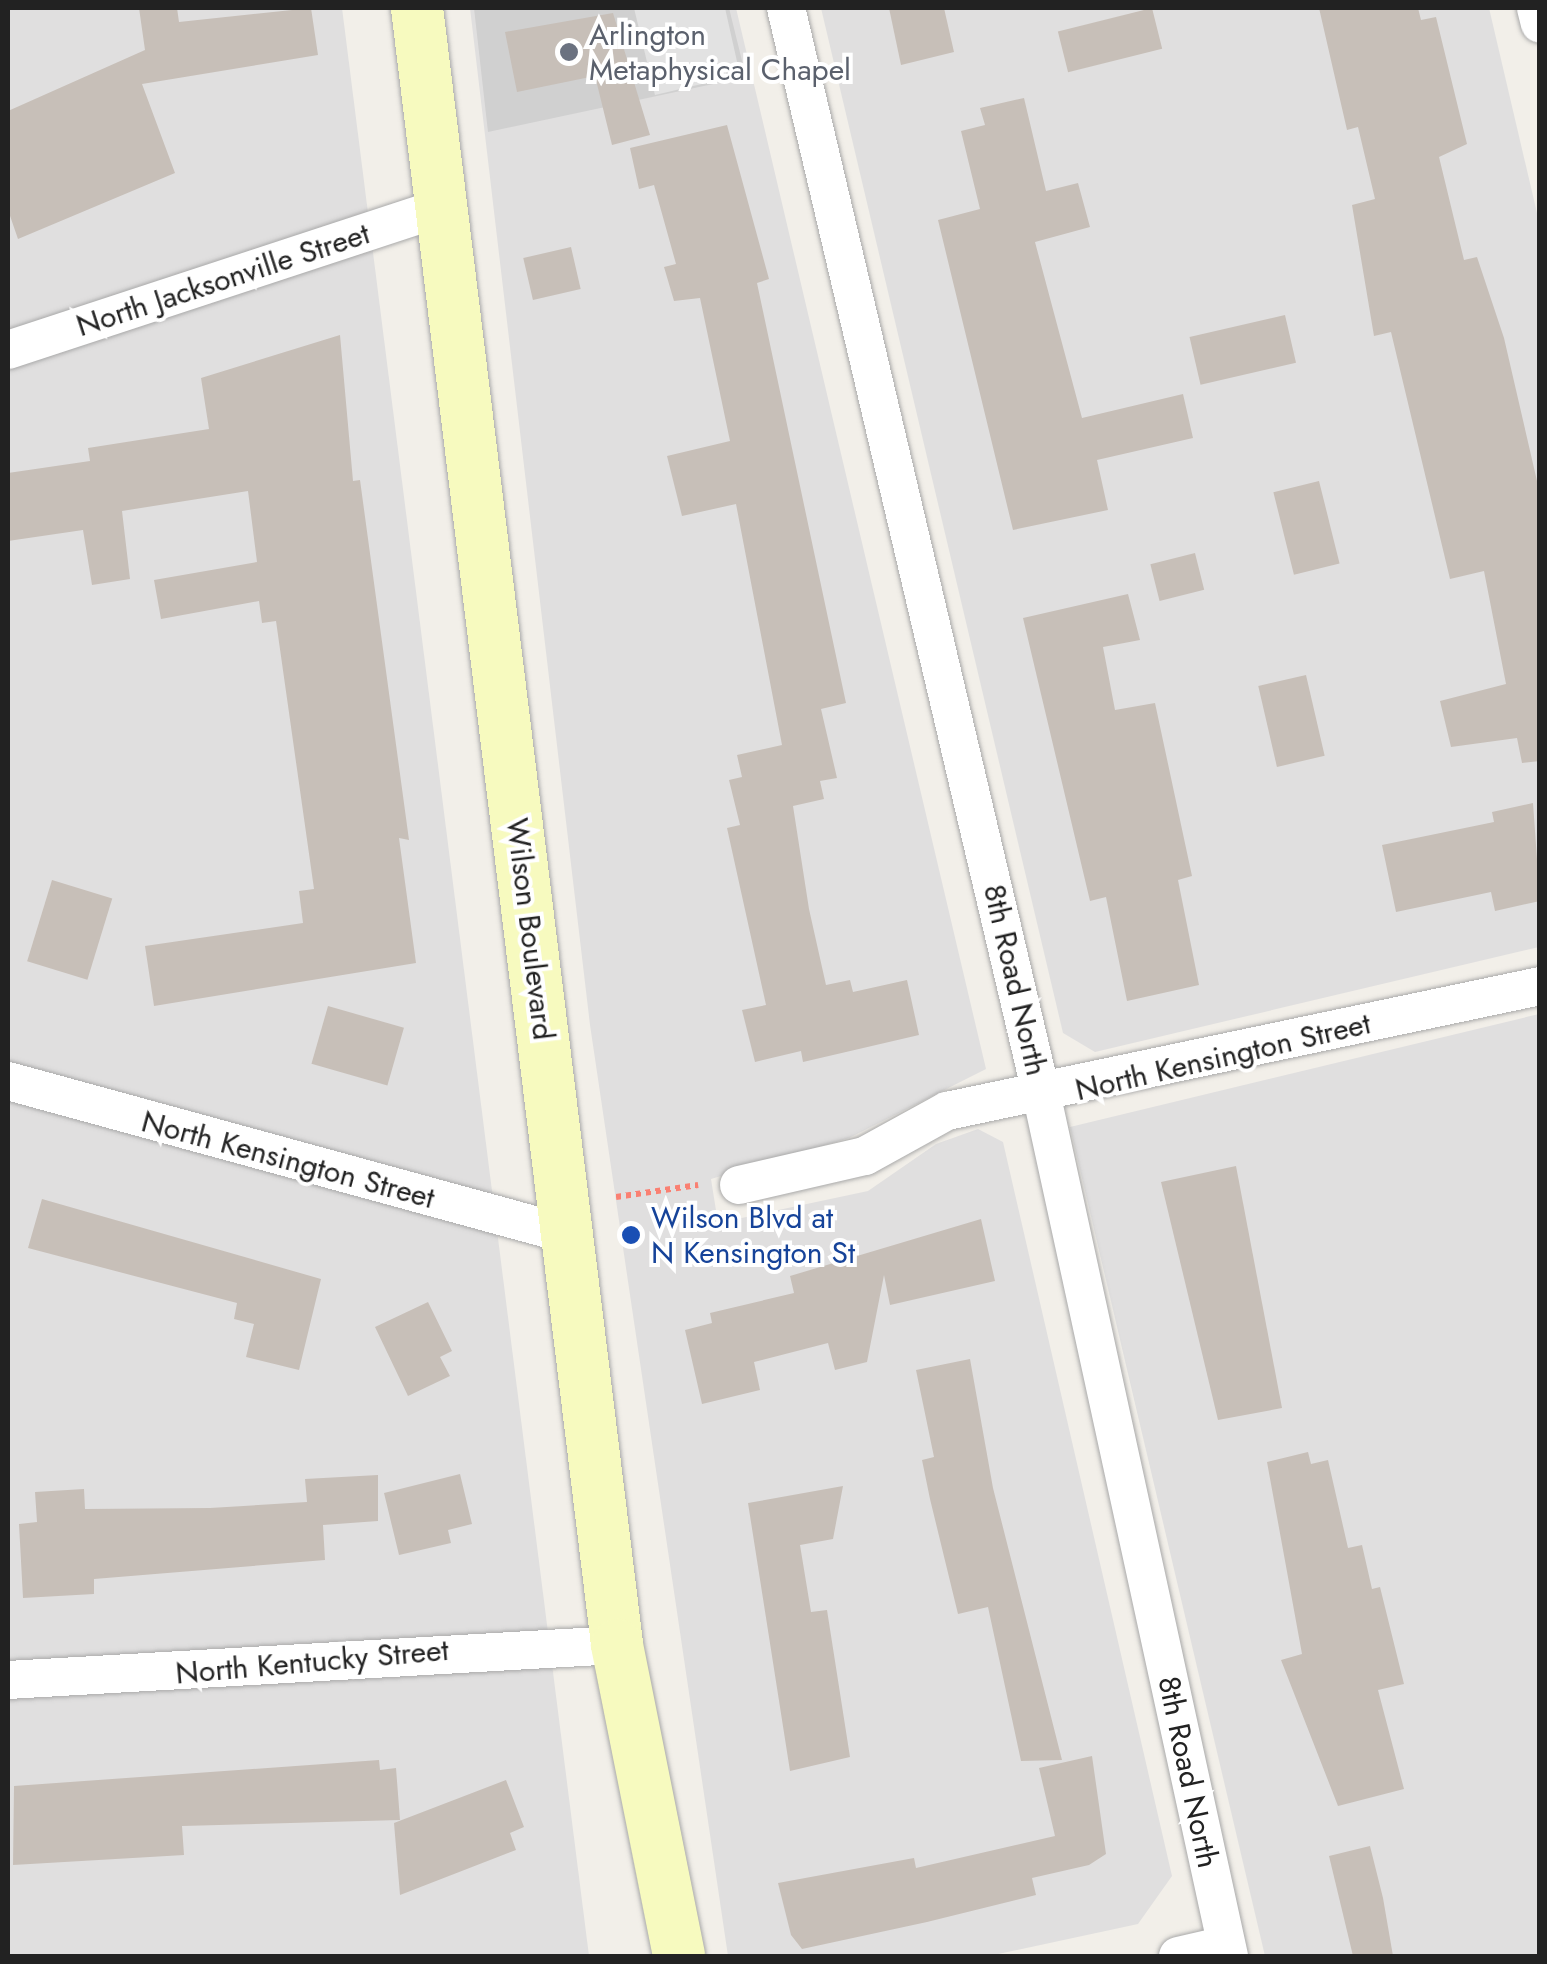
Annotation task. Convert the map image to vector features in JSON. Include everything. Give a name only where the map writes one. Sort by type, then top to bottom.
[{"type":"main road","name":"Wilson Boulevard","points":[[417,8],[570,1235],[616,1645],[652,1848],[678,1956]]},
{"type":"main road","name":"Wilson Boulevard","points":[[652,1848],[654,1956]]},
{"type":"street","name":"8th Road North","points":[[786,8],[1042,1097],[1227,1951]]},
{"type":"street","points":[[1536,8],[1540,24]]},
{"type":"street","name":"North Jacksonville Street","points":[[8,350],[439,208]]},
{"type":"street","name":"North Kensington Street","points":[[739,1185],[865,1156],[947,1110],[1042,1097],[1540,986]]},
{"type":"street","name":"North Kensington Street","points":[[8,1081],[570,1235]]},
{"type":"street","name":"North Kentucky Street","points":[[8,1680],[616,1645]]},
{"type":"street","points":[[1178,1956],[1227,1951]]},
{"type":"path","points":[[616,1196],[666,1196]]},
{"type":"shaded area","points":[[8,8],[342,8],[589,1956],[8,1956]]},
{"type":"shaded area","points":[[470,8],[736,8],[986,1069],[849,1138],[711,1179],[718,1223],[868,1191],[936,1144],[978,1129],[1003,1142],[1172,1876],[1138,1924],[989,1956],[728,1956],[590,1025]]},
{"type":"shaded area","points":[[474,8],[729,8],[746,77],[488,132]]},
{"type":"shaded area","points":[[634,8],[725,8],[740,75],[655,95]]},
{"type":"shaded area","points":[[821,8],[1489,8],[1540,226],[1539,947],[1095,1052],[1063,1033]]},
{"type":"shaded area","points":[[1539,1014],[1539,1956],[1265,1956],[1070,1127]]},
{"type":"building","points":[[139,8],[177,8],[179,22],[311,8],[318,55],[142,84],[175,173],[18,239],[8,210],[8,111],[145,50]]},
{"type":"building","points":[[889,8],[944,8],[954,52],[901,65]]},
{"type":"building","points":[[1152,8],[1162,49],[1068,72],[1058,31]]},
{"type":"building","points":[[1319,8],[1418,8],[1421,20],[1436,17],[1467,144],[1439,157],[1464,260],[1477,257],[1504,338],[1540,494],[1540,761],[1522,763],[1517,738],[1451,747],[1440,701],[1506,684],[1484,571],[1450,579],[1391,332],[1374,336],[1352,205],[1375,199],[1358,127],[1347,130]]},
{"type":"building","name":"Arlington Metaphysical Chapel","points":[[613,13],[650,135],[612,145],[595,76],[517,92],[505,32]]},
{"type":"building","points":[[1024,98],[1046,191],[1078,183],[1090,227],[1035,242],[1082,418],[1183,394],[1193,438],[1097,460],[1108,510],[1013,530],[938,220],[980,209],[961,131],[985,125],[980,108]]},
{"type":"building","points":[[727,125],[769,279],[757,283],[846,703],[821,709],[837,778],[820,781],[824,799],[793,806],[809,909],[826,985],[850,980],[853,992],[907,980],[919,1035],[803,1062],[801,1051],[755,1062],[742,1010],[766,1005],[727,828],[740,825],[729,780],[742,777],[737,755],[782,745],[736,504],[682,516],[667,456],[730,441],[700,298],[674,301],[664,267],[676,264],[654,185],[639,189],[630,148]]},
{"type":"building","points":[[571,247],[581,289],[533,300],[523,258]]},
{"type":"building","points":[[1285,315],[1296,363],[1201,385],[1190,337]]},
{"type":"building","points":[[340,335],[353,481],[360,480],[409,840],[399,838],[416,963],[154,1006],[145,946],[303,923],[299,891],[314,889],[276,621],[262,623],[259,601],[161,619],[154,580],[257,562],[248,491],[122,511],[130,579],[92,585],[83,530],[8,541],[8,473],[90,461],[88,448],[209,429],[201,378]]},
{"type":"building","points":[[1319,481],[1340,563],[1294,575],[1273,492]]},
{"type":"building","points":[[1195,553],[1204,590],[1160,601],[1150,564]]},
{"type":"building","points":[[1128,594],[1140,640],[1103,647],[1115,710],[1155,703],[1192,876],[1178,880],[1199,985],[1127,1001],[1106,897],[1090,901],[1023,618]]},
{"type":"building","points":[[1306,675],[1325,756],[1277,767],[1258,686]]},
{"type":"building","points":[[1533,803],[1540,901],[1495,911],[1491,892],[1396,912],[1382,845],[1494,822],[1492,812]]},
{"type":"building","points":[[52,880],[112,898],[87,980],[27,961]]},
{"type":"building","points":[[328,1006],[404,1028],[387,1085],[311,1064]]},
{"type":"building","points":[[1236,1166],[1282,1408],[1218,1420],[1161,1182]]},
{"type":"building","points":[[42,1199],[321,1279],[299,1370],[246,1357],[254,1324],[234,1319],[237,1303],[28,1248]]},
{"type":"building","points":[[981,1219],[995,1281],[890,1305],[884,1275],[867,1362],[835,1370],[828,1343],[754,1362],[760,1390],[702,1404],[685,1330],[712,1323],[710,1313],[794,1293],[790,1276]]},
{"type":"building","points":[[428,1302],[452,1351],[440,1357],[450,1376],[408,1396],[375,1327]]},
{"type":"building","points":[[970,1359],[993,1488],[1062,1760],[1021,1761],[988,1607],[958,1614],[930,1499],[922,1460],[934,1457],[916,1370]]},
{"type":"building","points":[[1308,1452],[1311,1464],[1328,1460],[1348,1548],[1362,1545],[1372,1589],[1380,1587],[1404,1684],[1378,1690],[1404,1789],[1338,1806],[1281,1660],[1302,1654],[1267,1462]]},
{"type":"building","points":[[460,1474],[472,1524],[448,1530],[451,1543],[399,1555],[384,1493]]},
{"type":"building","points":[[378,1475],[378,1521],[323,1525],[325,1560],[94,1579],[94,1594],[23,1598],[19,1524],[37,1522],[35,1492],[84,1489],[85,1509],[210,1508],[307,1502],[305,1479]]},
{"type":"building","points":[[843,1486],[833,1539],[800,1545],[811,1612],[827,1610],[850,1757],[790,1771],[748,1503]]},
{"type":"building","points":[[1092,1756],[1106,1854],[1089,1865],[1032,1878],[1036,1895],[927,1922],[802,1949],[791,1935],[778,1883],[914,1858],[916,1868],[1055,1836],[1039,1768]]},
{"type":"building","points":[[379,1760],[380,1770],[396,1768],[400,1820],[182,1826],[184,1855],[13,1865],[14,1786]]},
{"type":"building","points":[[506,1780],[524,1827],[510,1833],[516,1850],[400,1895],[394,1823]]},
{"type":"building","points":[[1370,1846],[1393,1956],[1353,1956],[1329,1856]]},
{"type":"place","name":"Arlington Metaphysical Chapel","points":[[569,52]]},
{"type":"place","name":"Wilson Blvd at N Kensington St","points":[[631,1235]]}]
